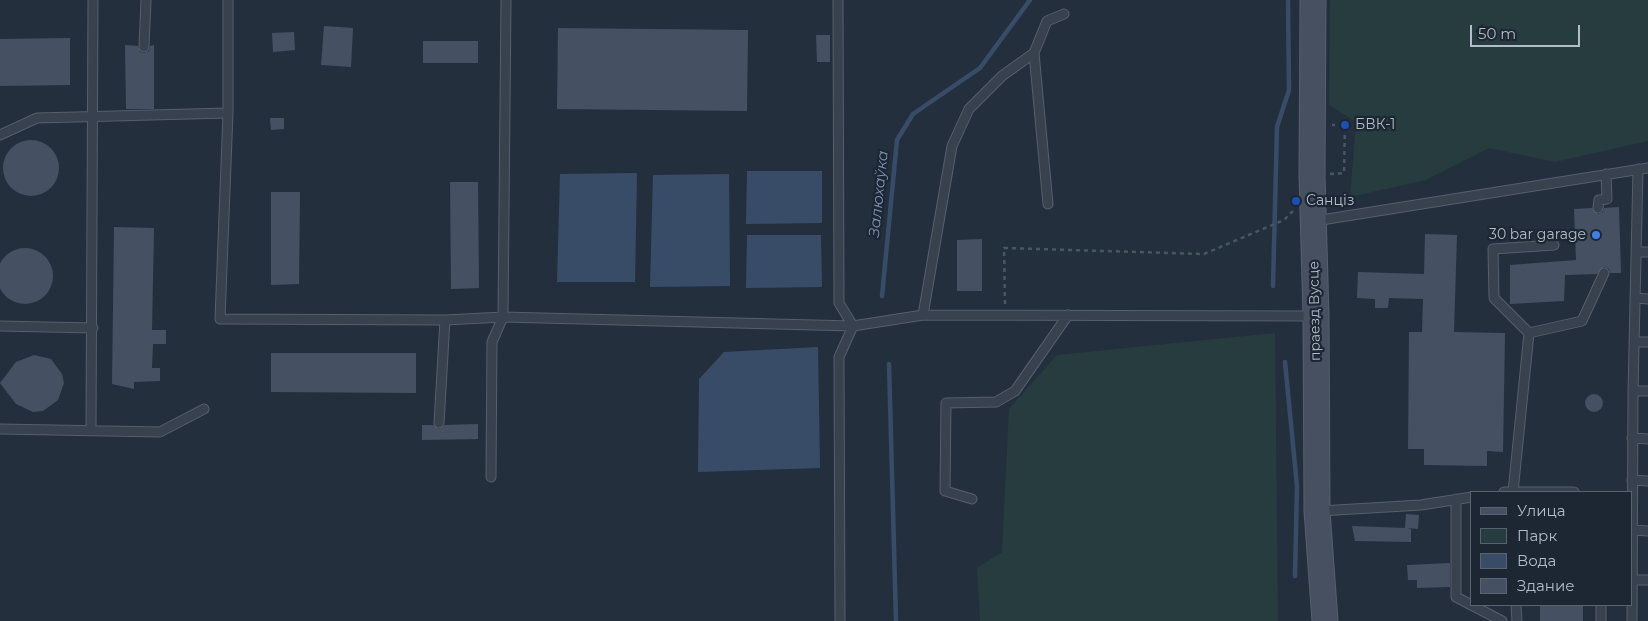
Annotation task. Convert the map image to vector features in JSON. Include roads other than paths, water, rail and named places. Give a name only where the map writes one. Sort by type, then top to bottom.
[{"type":"street","name":"праезд Вусце","points":[[1313,0],[1312,174],[1304,215],[1316,316],[1317,511],[1325,621]]},
{"type":"lane","points":[[91,431],[94,0]]},
{"type":"lane","points":[[144,47],[146,0]]},
{"type":"lane","points":[[228,0],[228,112],[220,319],[445,320],[503,317],[853,326],[923,315],[1316,316]]},
{"type":"lane","points":[[491,477],[492,342],[503,317],[506,0]]},
{"type":"lane","points":[[838,0],[839,303],[853,326]]},
{"type":"lane","points":[[1048,204],[1034,53],[1047,21],[1064,14]]},
{"type":"lane","points":[[923,315],[952,146],[969,109],[1002,76],[1034,53]]},
{"type":"lane","points":[[0,135],[37,118],[94,118],[228,112]]},
{"type":"lane","points":[[1304,215],[1648,168]]},
{"type":"lane","points":[[1632,491],[1632,391],[1638,169]]},
{"type":"lane","points":[[1598,208],[1598,200],[1606,199],[1606,174]]},
{"type":"lane","points":[[1637,203],[1648,203]]},
{"type":"lane","points":[[1529,333],[1494,298],[1493,248],[1554,244]]},
{"type":"lane","points":[[1636,252],[1648,252]]},
{"type":"lane","points":[[1529,333],[1582,321],[1604,274]]},
{"type":"lane","points":[[1635,298],[1648,299]]},
{"type":"lane","points":[[972,499],[945,491],[946,403],[996,402],[1015,391],[1068,315]]},
{"type":"lane","points":[[439,423],[445,320]]},
{"type":"lane","points":[[0,326],[93,328]]},
{"type":"lane","points":[[840,621],[839,357],[853,326]]},
{"type":"lane","points":[[1510,491],[1529,333]]},
{"type":"lane","points":[[1634,342],[1648,342]]},
{"type":"lane","points":[[1632,391],[1648,391]]},
{"type":"lane","points":[[0,429],[160,432],[204,409]]},
{"type":"lane","points":[[1632,438],[1648,438]]},
{"type":"lane","points":[[1632,480],[1648,480]]},
{"type":"lane","points":[[1317,511],[1421,505],[1470,497]]},
{"type":"lane","points":[[1456,499],[1456,597],[1470,604]]},
{"type":"lane","points":[[1633,530],[1648,530]]},
{"type":"lane","points":[[1633,580],[1648,580]]},
{"type":"lane","points":[[1473,606],[1502,621]]},
{"type":"lane","points":[[1516,606],[1517,621]]},
{"type":"lane","points":[[1601,606],[1601,621]]},
{"type":"lane","points":[[1632,606],[1632,621]]},
{"type":"water","points":[[747,171],[822,171],[822,223],[746,224]]},
{"type":"water","points":[[637,173],[635,282],[557,282],[560,174]]},
{"type":"water","points":[[729,174],[730,286],[650,287],[653,175]]},
{"type":"water","points":[[747,235],[821,235],[822,287],[746,288]]},
{"type":"water","points":[[818,347],[820,468],[698,472],[699,379],[724,352]]},
{"type":"waterway","name":"Залюхаўка","points":[[882,296],[897,140],[913,114],[980,68],[1030,0]]},
{"type":"waterway","points":[[1273,286],[1277,127],[1289,90],[1288,0]]},
{"type":"waterway","points":[[1285,362],[1297,486],[1295,576]]},
{"type":"waterway","name":"Залюхаўка","points":[[889,364],[896,621]]},
{"type":"place","name":"БВК-1","points":[[1345,125]]},
{"type":"place","name":"Санціз","points":[[1296,201]]},
{"type":"place","name":"30 bar garage","points":[[1596,235]]}]
